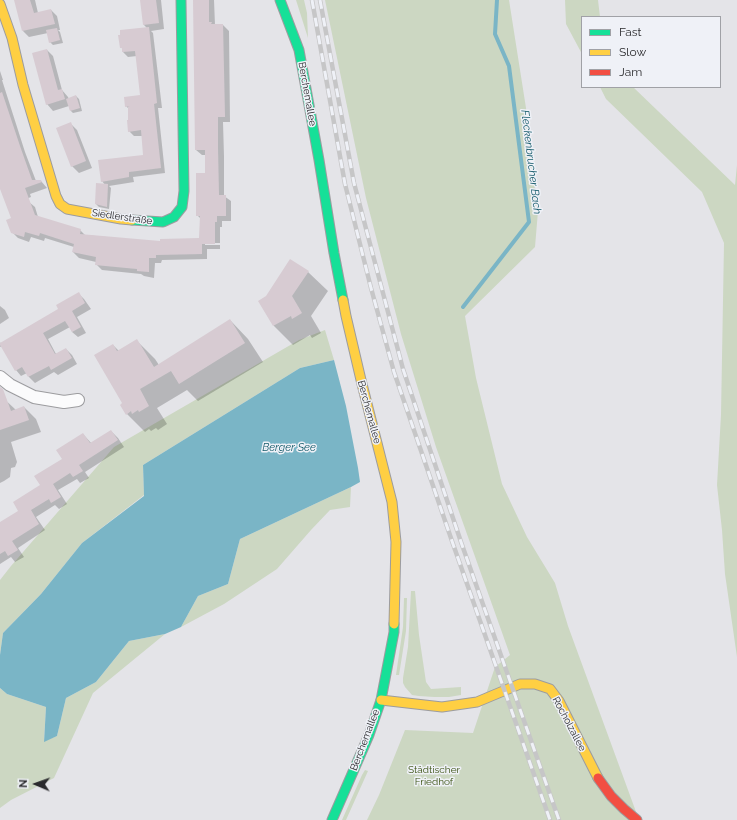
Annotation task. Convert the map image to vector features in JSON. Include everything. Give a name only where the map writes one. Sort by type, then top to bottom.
[{"type":"street","name":"Siedlerstraße","points":[[0,4],[12,38],[23,85],[56,196],[60,204],[67,209],[121,219],[163,222],[174,217],[182,207],[184,191],[181,0]]},
{"type":"street","name":"Berchemallee","points":[[280,0],[299,50],[334,253],[361,380],[392,502],[396,542],[394,632],[387,671],[369,735],[332,820]]},
{"type":"street","points":[[0,377],[10,385],[34,397],[64,402],[78,400]]},
{"type":"street","name":"Rocholzallee","points":[[380,700],[442,707],[477,702],[520,684],[534,684],[550,689],[559,701],[597,776],[611,796],[637,820]]},
{"type":"green space","points":[[296,0],[304,0],[307,13],[308,38]]},
{"type":"green space","name":"Städtischer Friedhof","points":[[325,0],[509,0],[526,108],[538,211],[535,247],[465,316],[476,378],[502,484],[527,537],[555,583],[568,626],[639,820],[367,820],[379,795],[405,730],[473,733],[495,667],[510,655],[436,447],[401,334],[366,198]]},
{"type":"green space","points":[[565,0],[598,0],[600,16],[581,16],[581,52],[566,24]]},
{"type":"green space","points":[[600,88],[634,88],[735,185],[737,165],[737,657],[725,574],[717,485],[721,415],[724,243],[702,192],[606,99]]},
{"type":"green space","points":[[325,330],[334,360],[300,368],[143,465],[144,495],[82,543],[41,594],[3,633],[0,655],[0,580],[114,447],[299,340]]},
{"type":"green space","points":[[351,487],[350,507],[330,510],[277,569],[224,604],[181,627],[198,596],[228,584],[240,539]]},
{"type":"green space","points":[[411,591],[415,591],[419,635],[426,682],[431,689],[461,687],[461,695],[434,697],[412,695],[403,683],[408,647]]},
{"type":"green space","points":[[404,598],[407,598],[406,631],[399,675],[396,675],[403,627]]},
{"type":"green space","points":[[165,634],[93,693],[54,778],[11,800],[0,808],[0,688],[7,694],[46,707],[44,741],[57,736],[66,698],[96,682],[129,641]]},
{"type":"green space","points":[[365,770],[368,771],[346,820],[342,820],[362,775]]},
{"type":"water","name":"Berger See","points":[[334,360],[346,406],[360,482],[240,539],[228,584],[198,596],[181,627],[165,634],[129,641],[96,682],[66,698],[57,736],[44,742],[46,707],[7,694],[0,688],[0,655],[3,633],[41,594],[82,543],[144,496],[143,465],[300,368]]},
{"type":"building","points":[[14,0],[30,0],[34,13],[51,9],[55,24],[22,31]]},
{"type":"building","points":[[140,0],[156,0],[159,23],[143,25]]},
{"type":"building","points":[[193,0],[209,0],[209,22],[212,22],[211,24],[223,24],[225,117],[218,117],[218,149],[219,195],[226,195],[226,216],[217,216],[217,222],[215,222],[215,244],[202,244],[202,254],[156,255],[156,258],[149,258],[149,272],[137,271],[137,269],[95,265],[96,257],[72,252],[74,244],[40,233],[39,236],[25,232],[24,237],[11,233],[6,220],[11,218],[0,189],[0,93],[2,92],[32,180],[41,180],[42,182],[25,188],[35,215],[81,229],[80,234],[160,241],[160,239],[199,238],[200,216],[196,216],[196,173],[205,173],[205,150],[195,150]]},
{"type":"building","points":[[149,27],[157,103],[154,104],[161,168],[129,172],[129,177],[101,182],[98,160],[143,155],[141,130],[128,132],[128,106],[125,107],[124,97],[140,95],[135,51],[122,52],[118,35],[120,35],[120,30]]},
{"type":"building","points":[[57,28],[60,40],[49,43],[46,30]]},
{"type":"building","points":[[47,49],[58,90],[62,89],[65,99],[46,105],[32,53]]},
{"type":"building","points":[[76,95],[80,108],[70,111],[66,99]]},
{"type":"building","points":[[71,122],[86,161],[71,167],[56,128]]},
{"type":"building","points":[[96,183],[108,184],[107,207],[95,204]]},
{"type":"building","points":[[290,259],[309,271],[292,296],[302,313],[292,319],[291,316],[273,326],[258,301],[266,296]]},
{"type":"building","points":[[79,292],[85,303],[72,311],[81,327],[72,332],[65,321],[43,333],[55,354],[66,348],[72,358],[51,370],[49,366],[28,377],[22,367],[15,371],[0,343],[58,309],[56,305]]},
{"type":"building","points":[[230,319],[245,343],[179,384],[171,371],[140,389],[149,406],[139,412],[138,410],[132,414],[131,411],[126,415],[120,405],[122,403],[94,355],[113,344],[117,351],[137,339],[154,367]]},
{"type":"building","points":[[0,387],[3,389],[11,411],[24,406],[29,420],[0,430]]},
{"type":"building","points":[[111,430],[118,440],[79,465],[83,471],[73,477],[70,473],[53,484],[61,497],[51,503],[49,499],[31,510],[39,524],[12,541],[18,550],[8,556],[5,551],[0,554],[0,522],[18,511],[13,502],[40,485],[34,476],[62,459],[56,450],[83,433],[90,443]]},
{"type":"waterway","name":"Fleckenbrucher Bach","points":[[463,307],[529,222],[509,66],[495,34],[497,0]]},
{"type":"railway","points":[[312,0],[345,184],[394,372],[550,820]]},
{"type":"railway","points":[[320,0],[354,183],[403,369],[461,542],[559,820]]},
{"type":"traffic: fast","points":[[132,220],[163,222],[174,217],[182,207],[184,191],[181,0]]},
{"type":"traffic: fast","points":[[280,0],[299,50],[343,300]]},
{"type":"traffic: fast","points":[[332,820],[369,735],[381,700],[394,632],[394,624]]},
{"type":"traffic: slow","points":[[0,4],[12,38],[23,85],[56,196],[60,204],[67,209],[132,220]]},
{"type":"traffic: slow","points":[[343,300],[361,380],[392,502],[396,542],[394,624]]},
{"type":"traffic: slow","points":[[381,700],[442,707],[477,702],[520,684],[535,684],[550,689],[559,701],[598,778]]},
{"type":"traffic: jam","points":[[598,778],[611,796],[637,820]]}]
